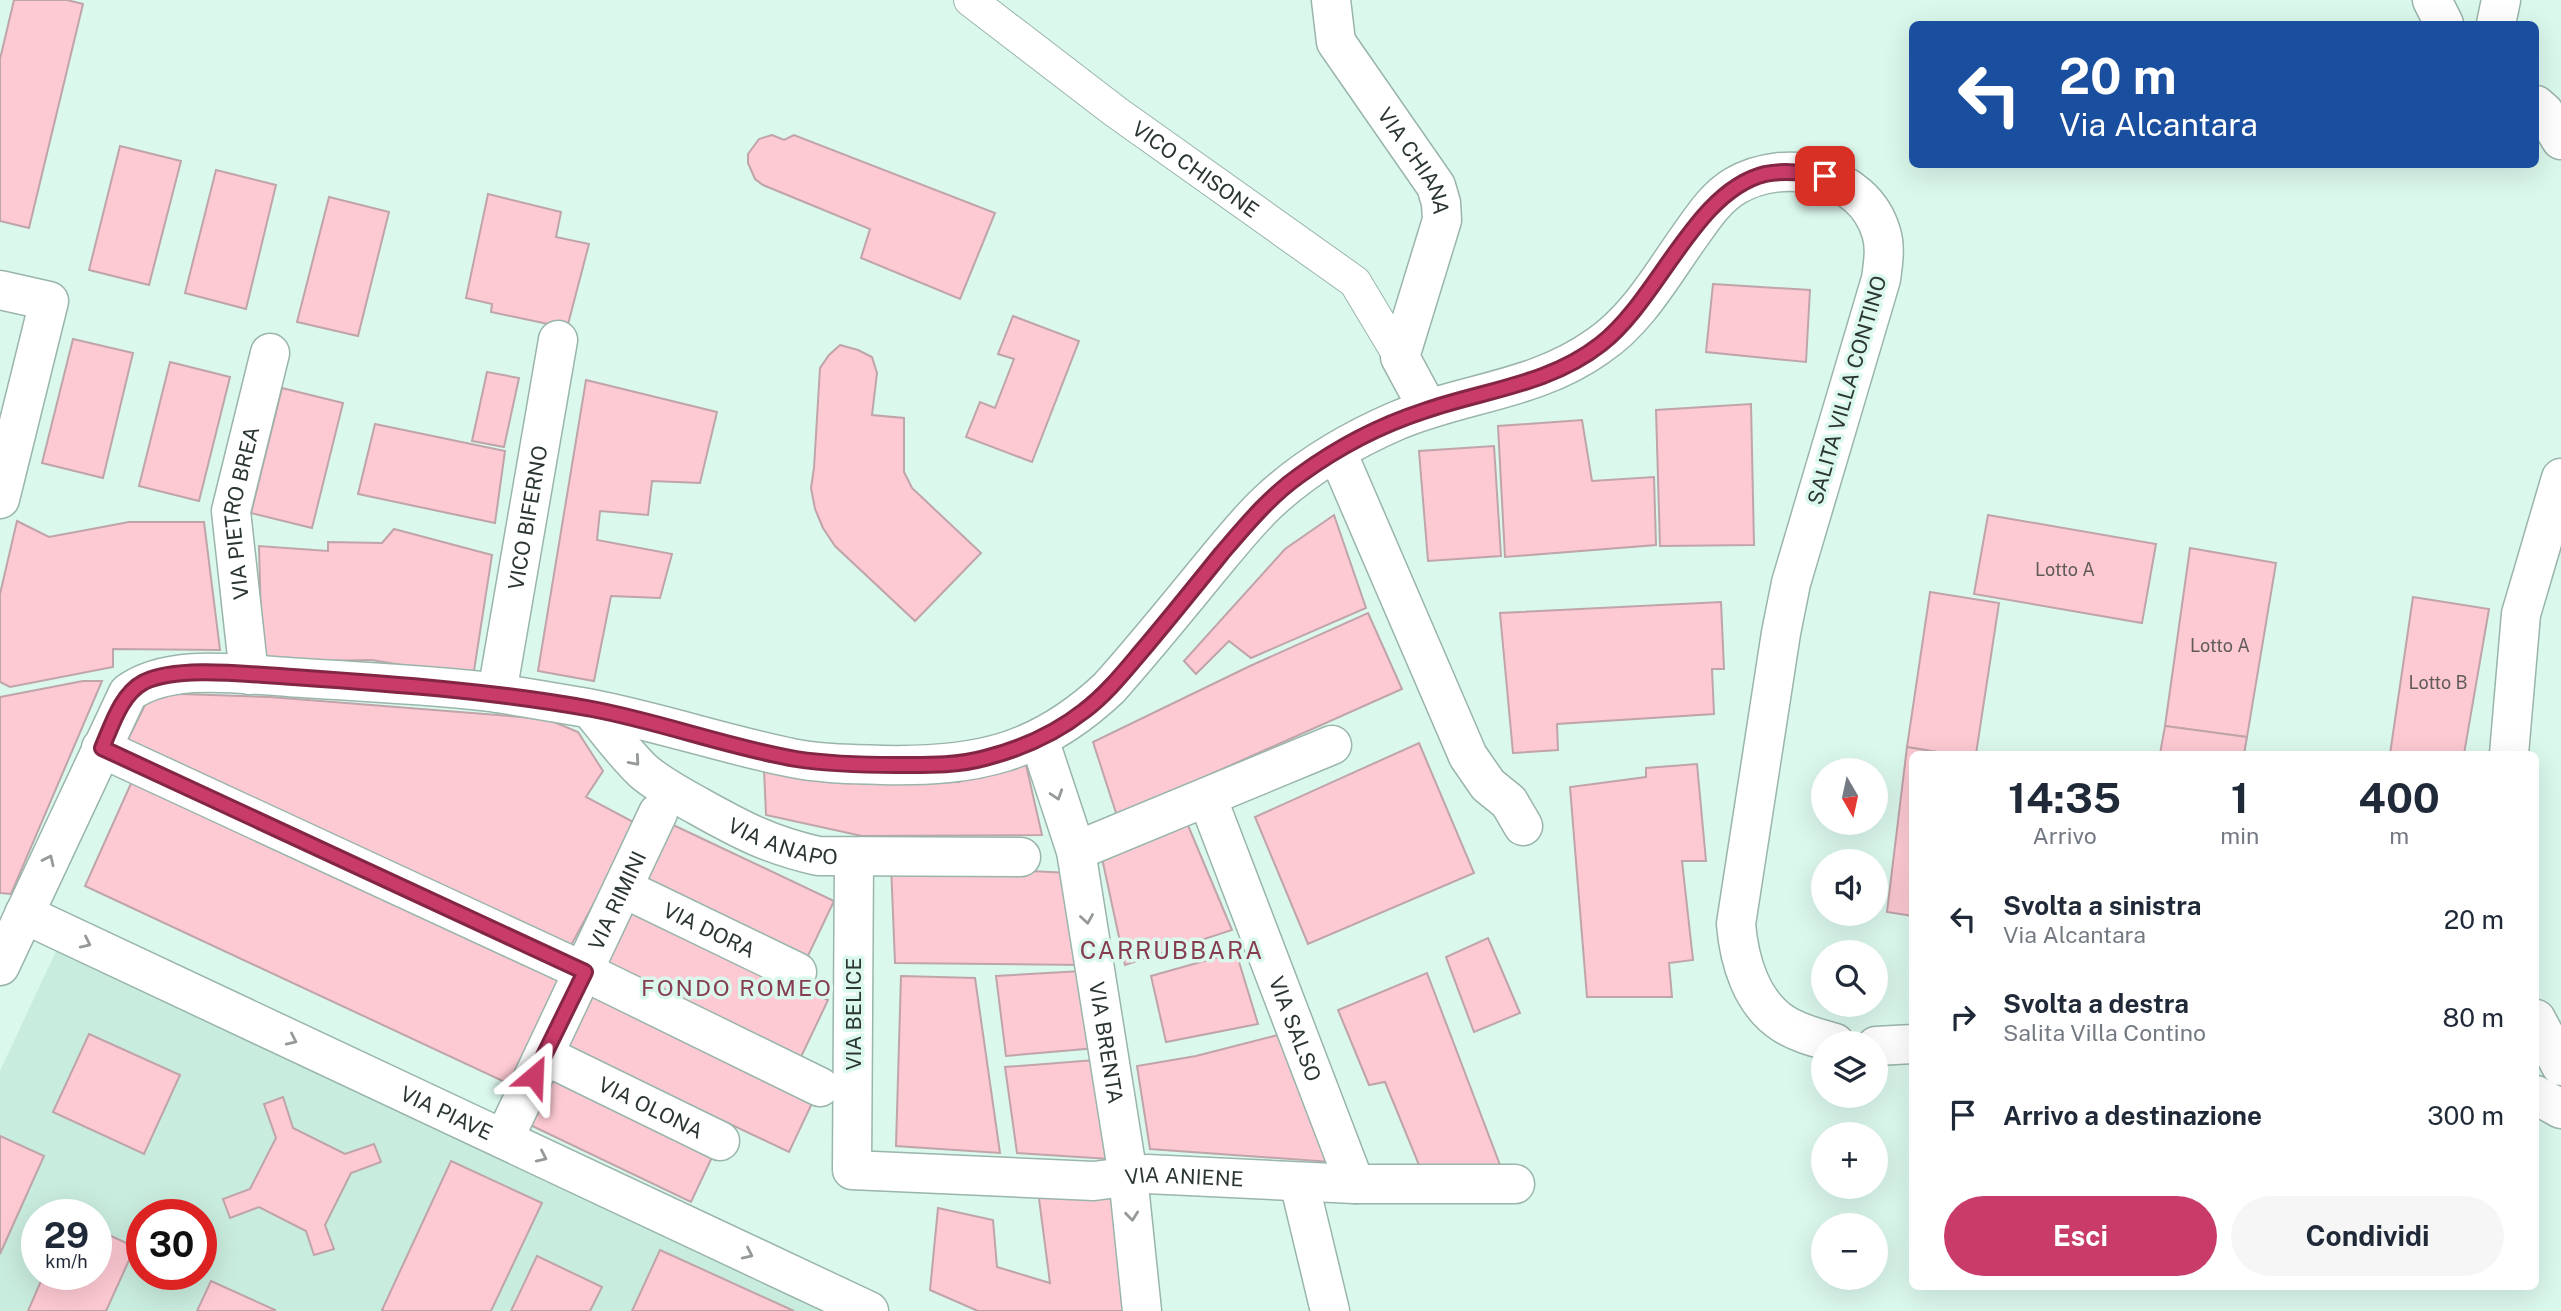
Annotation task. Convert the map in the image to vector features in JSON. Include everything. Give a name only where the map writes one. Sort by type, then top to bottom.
[{"type":"street","name":"VICO CHISONE","points":[[970,0],[1116,112],[1354,282],[1400,357]]},
{"type":"street","name":"VIA CHIANA","points":[[1331,0],[1336,42],[1436,186],[1441,203],[1442,220],[1400,357]]},
{"type":"street","points":[[2432,0],[2442,21]]},
{"type":"street","points":[[2497,21],[2501,0]]},
{"type":"street","points":[[2539,108],[2561,139]]},
{"type":"street","name":"SALITA VILLA CONTINO","points":[[0,967],[128,693],[141,684],[177,674],[249,675],[497,693],[648,720],[796,759],[841,764],[964,763],[1039,739],[1079,715],[1109,688],[1246,524],[1298,476],[1396,421],[1428,409],[1541,378],[1599,346],[1640,305],[1710,208],[1734,187],[1765,174],[1796,172],[1825,176],[1852,191],[1870,209],[1881,232],[1884,257],[1881,279],[1791,583],[1738,898],[1736,924],[1739,954],[1748,979],[1782,1023],[1811,1037]]},
{"type":"street","points":[[0,289],[49,301],[0,499]]},
{"type":"street","name":"VICO BIFERNO","points":[[497,693],[558,340]]},
{"type":"street","name":"VIA PIETRO BREA","points":[[249,675],[231,511],[270,353]]},
{"type":"street","points":[[1400,357],[1428,409]]},
{"type":"street","points":[[1337,452],[1468,756],[1488,785],[1509,802],[1522,826]]},
{"type":"street","points":[[2509,751],[2521,614],[2561,478]]},
{"type":"street","name":"VIA ANAPO","points":[[590,709],[643,771],[757,838],[785,849],[818,856],[1021,857]]},
{"type":"street","name":"VIA BRENTA","points":[[1039,739],[1076,851],[1128,1176],[1142,1311]]},
{"type":"street","points":[[1076,851],[1332,745]]},
{"type":"street","points":[[102,748],[585,972],[820,1087]]},
{"type":"street","name":"VIA SALSO","points":[[1207,797],[1354,1184]]},
{"type":"street","name":"VIA RIMINI","points":[[503,1139],[585,972],[658,813]]},
{"type":"street","name":"VIA BELICE","points":[[852,1170],[854,857]]},
{"type":"street","name":"VIA DORA","points":[[623,888],[797,972]]},
{"type":"street","name":"VIA PIAVE","points":[[24,914],[869,1311]]},
{"type":"street","points":[[2539,1025],[2561,1066]]},
{"type":"street","points":[[1888,1045],[1909,1044]]},
{"type":"street","name":"VIA OLONA","points":[[544,1055],[720,1141]]},
{"type":"street","points":[[2539,1097],[2561,1109]]},
{"type":"street","name":"VIA ANIENE","points":[[852,1170],[1094,1181],[1147,1174],[1354,1184],[1515,1184]]},
{"type":"street","points":[[1298,1182],[1330,1311]]},
{"type":"shaded area","points":[[64,934],[844,1311],[0,1311],[0,1071]]},
{"type":"building","points":[[14,0],[67,0],[83,4],[29,228],[0,221],[0,59]]},
{"type":"building","points":[[772,135],[784,140],[794,135],[995,213],[960,299],[861,258],[870,229],[763,185],[755,179],[748,163],[748,154],[759,139]]},
{"type":"building","points":[[120,146],[181,161],[149,285],[89,270]]},
{"type":"building","points":[[216,170],[276,185],[246,309],[185,293]]},
{"type":"building","points":[[488,194],[561,212],[556,237],[589,244],[567,328],[491,312],[492,304],[466,298]]},
{"type":"building","points":[[329,197],[389,212],[358,336],[297,322]]},
{"type":"building","points":[[1713,284],[1810,290],[1806,362],[1706,352]]},
{"type":"building","points":[[1013,316],[1079,341],[1032,462],[966,437],[980,402],[995,408],[1014,359],[998,354]]},
{"type":"building","points":[[73,339],[133,353],[103,478],[42,463]]},
{"type":"building","points":[[840,345],[872,357],[877,373],[872,415],[904,418],[904,472],[912,488],[981,553],[915,621],[835,546],[815,509],[811,488],[820,368]]},
{"type":"building","points":[[170,362],[230,377],[199,501],[139,486]]},
{"type":"building","points":[[487,372],[519,378],[504,447],[472,441]]},
{"type":"building","points":[[586,380],[717,412],[700,483],[652,481],[648,515],[600,511],[597,540],[672,554],[660,598],[611,596],[594,681],[538,671]]},
{"type":"building","points":[[282,388],[343,403],[312,528],[251,513]]},
{"type":"building","points":[[1751,404],[1754,545],[1660,546],[1656,410]]},
{"type":"building","points":[[1582,420],[1592,481],[1654,477],[1656,545],[1505,557],[1498,426]]},
{"type":"building","points":[[375,424],[505,451],[495,523],[358,494]]},
{"type":"building","points":[[1494,446],[1501,556],[1428,561],[1419,451]]},
{"type":"building","points":[[1334,515],[1366,608],[1251,658],[1229,641],[1196,674],[1184,661],[1285,549]]},
{"type":"building","points":[[1988,515],[2156,544],[2142,623],[1974,594]]},
{"type":"building","points":[[17,521],[49,537],[129,522],[204,522],[220,650],[113,649],[113,667],[10,687],[0,682],[0,594]]},
{"type":"building","points":[[394,529],[492,555],[473,677],[372,660],[262,662],[259,546],[328,551],[328,542],[382,543]]},
{"type":"building","points":[[2190,548],[2276,563],[2247,737],[2165,726]]},
{"type":"building","points":[[1930,592],[1999,603],[1976,751],[1931,751],[1907,747]]},
{"type":"building","points":[[2413,597],[2489,609],[2465,751],[2390,751]]},
{"type":"building","points":[[1721,602],[1724,669],[1712,669],[1714,714],[1557,724],[1558,750],[1513,753],[1500,613]]},
{"type":"building","points":[[1368,613],[1402,689],[1117,816],[1093,742],[1250,666]]},
{"type":"building","points":[[83,681],[102,681],[11,894],[0,893],[0,697]]},
{"type":"building","points":[[151,693],[270,697],[547,719],[578,732],[603,771],[586,797],[637,824],[569,949],[125,745]]},
{"type":"building","points":[[2165,726],[2247,737],[2245,751],[2161,751]]},
{"type":"building","points":[[1419,743],[1474,873],[1308,944],[1255,817]]},
{"type":"building","points":[[1907,747],[1931,751],[1909,751],[1909,915],[1888,912]]},
{"type":"building","points":[[1024,756],[1042,835],[862,836],[766,815],[764,769],[863,784],[959,782]]},
{"type":"building","points":[[1697,764],[1706,861],[1682,861],[1693,960],[1669,963],[1672,997],[1587,997],[1570,787],[1646,777],[1646,768]]},
{"type":"building","points":[[137,770],[572,968],[520,1089],[85,886]]},
{"type":"building","points":[[669,823],[834,901],[806,960],[641,882]]},
{"type":"building","points":[[1187,823],[1232,930],[1125,965],[1102,858]]},
{"type":"building","points":[[891,864],[1069,873],[1084,965],[895,963]]},
{"type":"building","points":[[629,907],[828,1000],[801,1057],[602,963]]},
{"type":"building","points":[[1488,938],[1520,1013],[1474,1032],[1446,957]]},
{"type":"building","points":[[1236,952],[1258,1024],[1166,1042],[1151,976]]},
{"type":"building","points":[[1082,971],[1096,1048],[1006,1056],[996,976]]},
{"type":"building","points":[[1427,973],[1500,1165],[1419,1165],[1385,1082],[1369,1085],[1338,1010]]},
{"type":"building","points":[[901,976],[975,978],[1000,1153],[896,1146]]},
{"type":"building","points":[[589,990],[815,1097],[789,1152],[563,1045]]},
{"type":"building","points":[[89,1034],[180,1075],[144,1154],[53,1112]]},
{"type":"building","points":[[1278,1035],[1331,1162],[1150,1149],[1137,1066],[1196,1056]]},
{"type":"building","points":[[1095,1060],[1109,1159],[1017,1153],[1005,1067]]},
{"type":"building","points":[[550,1073],[715,1151],[691,1202],[526,1123]]},
{"type":"building","points":[[283,1097],[293,1128],[345,1154],[374,1144],[381,1162],[351,1173],[325,1225],[334,1249],[314,1255],[306,1231],[259,1207],[230,1218],[223,1199],[250,1189],[276,1138],[264,1104]]},
{"type":"building","points":[[0,1136],[44,1156],[25,1199],[21,1199],[21,1207],[0,1254]]},
{"type":"building","points":[[451,1161],[542,1203],[491,1311],[384,1311],[382,1310]]},
{"type":"building","points":[[1038,1191],[1115,1194],[1123,1311],[978,1311],[930,1290],[938,1208],[993,1220],[997,1267],[1050,1283]]},
{"type":"building","points":[[112,1236],[126,1243],[126,1267],[106,1311],[28,1311],[37,1290],[112,1290]]},
{"type":"building","points":[[660,1250],[794,1311],[632,1311]]},
{"type":"building","points":[[537,1256],[602,1287],[590,1311],[511,1311]]},
{"type":"building","points":[[217,1284],[275,1310],[275,1311],[197,1311],[207,1290],[217,1290]]},
{"type":"district","name":"CARRUBBARA","points":[[1172,950]]},
{"type":"district","name":"FONDO ROMEO","points":[[737,987]]},
{"type":"route","points":[[534,1076],[585,972],[102,748],[128,693],[158,677],[177,674],[249,675],[412,685],[497,693],[648,720],[796,759],[841,764],[931,765],[964,763],[992,756],[1039,739],[1087,709],[1138,655],[1246,524],[1298,476],[1396,421],[1428,409],[1541,378],[1572,362],[1599,346],[1621,327],[1710,208],[1734,187],[1765,174],[1796,172],[1825,176]]}]
